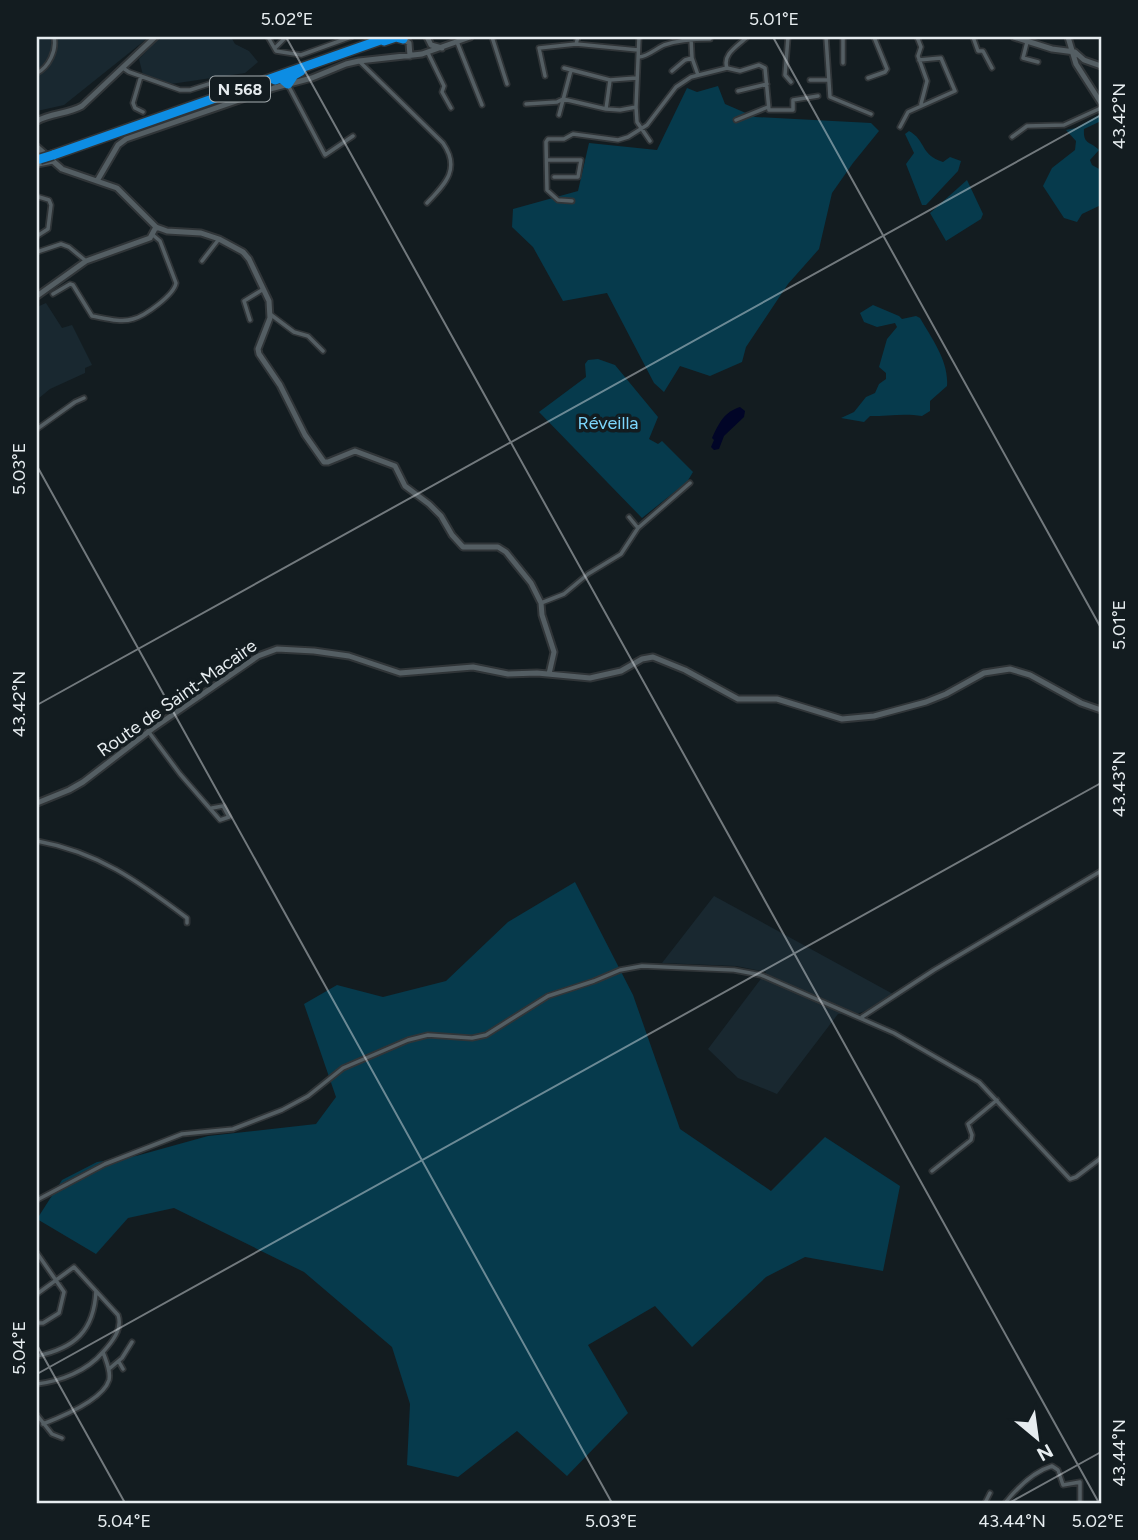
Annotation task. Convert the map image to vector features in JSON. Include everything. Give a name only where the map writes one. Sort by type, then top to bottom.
[{"type":"highway","name":"N 568","points":[[91,139],[374,37]]},
{"type":"highway","name":"N 568","points":[[91,139],[389,37]]},
{"type":"highway","points":[[228,93],[281,78],[288,84],[297,73],[358,48],[396,37],[403,39]]},
{"type":"highway","points":[[38,157],[52,156],[91,139]]},
{"type":"street","points":[[37,73],[50,60],[55,46],[54,37]]},
{"type":"street","points":[[37,121],[68,113],[82,106],[157,37]]},
{"type":"street","points":[[268,37],[278,52],[296,56],[351,37]]},
{"type":"street","points":[[275,48],[286,37]]},
{"type":"street","points":[[427,37],[431,45],[442,48]]},
{"type":"street","points":[[97,181],[118,145],[126,139],[359,61],[428,53],[470,37]]},
{"type":"street","points":[[492,37],[507,84]]},
{"type":"street","points":[[576,44],[578,37]]},
{"type":"street","points":[[639,37],[636,107],[640,129],[650,141]]},
{"type":"street","points":[[727,68],[724,60],[727,55],[747,37]]},
{"type":"street","points":[[788,37],[785,75],[792,82]]},
{"type":"street","points":[[825,37],[830,97],[870,114]]},
{"type":"street","points":[[843,37],[843,63]]},
{"type":"street","points":[[868,78],[887,69],[874,37]]},
{"type":"street","points":[[917,37],[921,47],[918,56],[927,81],[921,104]]},
{"type":"street","points":[[973,37],[978,51],[983,51],[992,68]]},
{"type":"street","points":[[1014,37],[1072,52],[1101,66]]},
{"type":"street","points":[[1076,37],[1069,38],[1072,52],[1101,103]]},
{"type":"street","points":[[403,39],[408,43],[410,56]]},
{"type":"street","points":[[638,57],[650,54],[665,45],[691,39],[710,39]]},
{"type":"street","points":[[691,39],[692,58],[698,75]]},
{"type":"street","points":[[457,42],[482,105]]},
{"type":"street","points":[[1027,42],[1023,58],[1038,62]]},
{"type":"street","points":[[545,76],[539,48],[576,44],[638,50]]},
{"type":"street","points":[[428,53],[444,86],[442,92],[451,108]]},
{"type":"street","points":[[671,71],[692,58]]},
{"type":"street","points":[[900,127],[908,112],[955,91],[941,58],[919,60]]},
{"type":"street","points":[[359,61],[450,152],[452,164],[442,187],[427,203]]},
{"type":"street","points":[[572,201],[558,200],[547,190],[548,139],[564,139],[573,134],[618,140],[628,137],[647,125],[676,87],[698,75],[727,68],[740,71],[762,65],[766,72],[769,109]]},
{"type":"street","points":[[122,68],[180,89],[190,90],[212,82]]},
{"type":"street","points":[[564,68],[610,80],[636,78]]},
{"type":"street","points":[[559,115],[571,69]]},
{"type":"street","points":[[141,76],[133,103],[135,108],[143,112]]},
{"type":"street","points":[[606,109],[610,80]]},
{"type":"street","points":[[810,80],[829,80]]},
{"type":"street","points":[[288,84],[325,156],[353,136]]},
{"type":"street","points":[[738,91],[766,84]]},
{"type":"street","points":[[736,120],[769,109],[793,110],[793,100],[818,96]]},
{"type":"street","points":[[526,104],[557,102],[563,99],[606,109],[636,107]]},
{"type":"street","points":[[1012,137],[1027,126],[1064,125],[1101,108]]},
{"type":"street","points":[[37,114],[46,117]]},
{"type":"street","points":[[52,156],[62,169],[117,188],[156,228],[201,233],[219,239],[250,259],[269,301],[270,316],[258,349],[259,354],[281,385],[305,435],[324,462],[355,451],[390,463],[399,471],[405,486],[429,504],[463,547],[490,546],[506,552],[531,583],[541,603],[542,615],[554,652],[548,674]]},
{"type":"street","points":[[547,160],[581,159],[578,177],[554,177]]},
{"type":"street","points":[[37,236],[48,229],[51,205],[50,200],[39,197]]},
{"type":"street","points":[[37,296],[86,261],[141,242],[153,235],[156,228]]},
{"type":"street","points":[[53,294],[70,284],[73,285],[92,316],[108,319],[132,320],[152,309],[175,289],[176,283],[160,241],[153,235]]},
{"type":"street","points":[[202,261],[219,239]]},
{"type":"street","points":[[37,253],[61,244],[86,261]]},
{"type":"street","points":[[250,320],[244,301],[264,289]]},
{"type":"street","points":[[270,316],[294,332],[308,336],[323,351]]},
{"type":"street","points":[[37,429],[75,401],[84,398]]},
{"type":"street","points":[[541,603],[564,594],[587,574],[621,554],[638,528],[690,483]]},
{"type":"street","points":[[629,517],[638,528]]},
{"type":"street","name":"Route de Saint-Macaire","points":[[37,803],[83,782],[148,732],[258,656],[277,649],[314,650],[349,656],[400,673],[473,667],[508,674],[590,678],[621,671],[642,659],[653,657],[685,670],[738,699],[777,699],[842,719],[874,716],[926,702],[984,673],[1010,668],[1101,710]]},
{"type":"street","points":[[148,732],[180,774],[212,808],[215,816],[220,820],[229,817],[223,806],[212,808]]},
{"type":"street","points":[[37,841],[61,846],[111,865],[187,918],[187,923]]},
{"type":"street","points":[[862,1017],[934,970],[1101,871]]},
{"type":"street","points":[[37,1200],[112,1161],[182,1135],[233,1129],[296,1104],[343,1068],[380,1050],[420,1036],[472,1038],[486,1035],[548,996],[635,966],[748,971],[770,978],[862,1017],[979,1082],[1070,1179],[1101,1158]]},
{"type":"street","points":[[932,1171],[971,1140],[968,1124],[997,1100]]},
{"type":"street","points":[[37,1253],[64,1292],[61,1308],[43,1323],[37,1323]]},
{"type":"street","points":[[37,1294],[74,1267],[120,1320],[117,1333],[103,1352],[82,1370],[37,1384]]},
{"type":"street","points":[[37,1356],[62,1349],[80,1336],[93,1316],[96,1291]]},
{"type":"street","points":[[109,1369],[119,1362],[132,1342]]},
{"type":"street","points":[[43,1424],[82,1405],[99,1393],[108,1382],[109,1369],[103,1352]]},
{"type":"street","points":[[119,1362],[123,1370]]},
{"type":"street","points":[[37,1415],[52,1434],[62,1438]]},
{"type":"street","points":[[1005,1503],[1033,1475],[1052,1466],[1058,1470],[1063,1485],[1080,1482],[1080,1503]]},
{"type":"street","points":[[985,1503],[990,1493]]},
{"type":"shaded area","points":[[37,37],[149,37],[64,105],[37,111]]},
{"type":"shaded area","points":[[231,37],[235,44],[249,51],[258,62],[245,73],[171,84],[143,75],[139,59],[158,39]]},
{"type":"shaded area","points":[[46,303],[62,328],[72,325],[92,365],[85,368],[85,373],[50,389],[39,398],[37,307]]},
{"type":"shaded area","points":[[740,407],[745,411],[744,417],[724,436],[719,449],[714,450],[711,447],[714,440],[712,438],[720,423],[726,415]]},
{"type":"shaded area","points":[[714,896],[893,994],[857,1014],[838,1014],[777,1094],[738,1078],[708,1049],[766,972],[736,966],[662,963]]},
{"type":"green space","points":[[718,86],[725,104],[755,117],[871,123],[879,131],[832,193],[819,249],[788,284],[746,347],[742,362],[710,376],[680,366],[664,392],[654,383],[607,293],[563,301],[533,247],[512,227],[513,209],[578,191],[589,143],[657,150],[687,88],[697,92]]},
{"type":"green space","points":[[1101,114],[1101,121],[1084,129],[1084,134],[1086,140],[1099,150],[1090,160],[1092,165],[1101,170],[1101,205],[1082,214],[1077,222],[1064,218],[1043,186],[1052,168],[1075,150],[1076,141],[1066,130],[1076,128]]},
{"type":"green space","points":[[909,131],[936,159],[943,162],[950,157],[961,161],[958,171],[926,205],[922,205],[906,164],[914,153],[905,134]]},
{"type":"green space","points":[[967,180],[983,214],[981,219],[946,241],[930,213]]},
{"type":"green space","points":[[873,305],[902,319],[916,316],[920,318],[939,351],[947,386],[930,401],[930,411],[922,416],[870,416],[864,422],[841,418],[854,412],[886,379],[886,373],[879,367],[887,339],[897,327],[895,323],[877,327],[864,322],[860,313]]},
{"type":"green space","name":"Réveilla","points":[[598,359],[615,365],[658,417],[649,439],[658,444],[662,441],[693,472],[687,482],[642,518],[539,412],[586,377],[585,364],[588,360]]},
{"type":"green space","points":[[575,882],[633,995],[680,1129],[771,1191],[825,1137],[900,1186],[883,1271],[805,1257],[766,1277],[692,1347],[655,1306],[588,1345],[628,1413],[567,1476],[517,1431],[458,1477],[407,1465],[410,1404],[392,1347],[304,1272],[174,1208],[128,1218],[96,1254],[37,1219],[62,1180],[97,1162],[136,1156],[208,1136],[316,1124],[336,1097],[304,1004],[337,985],[383,997],[446,981],[508,922]]}]
